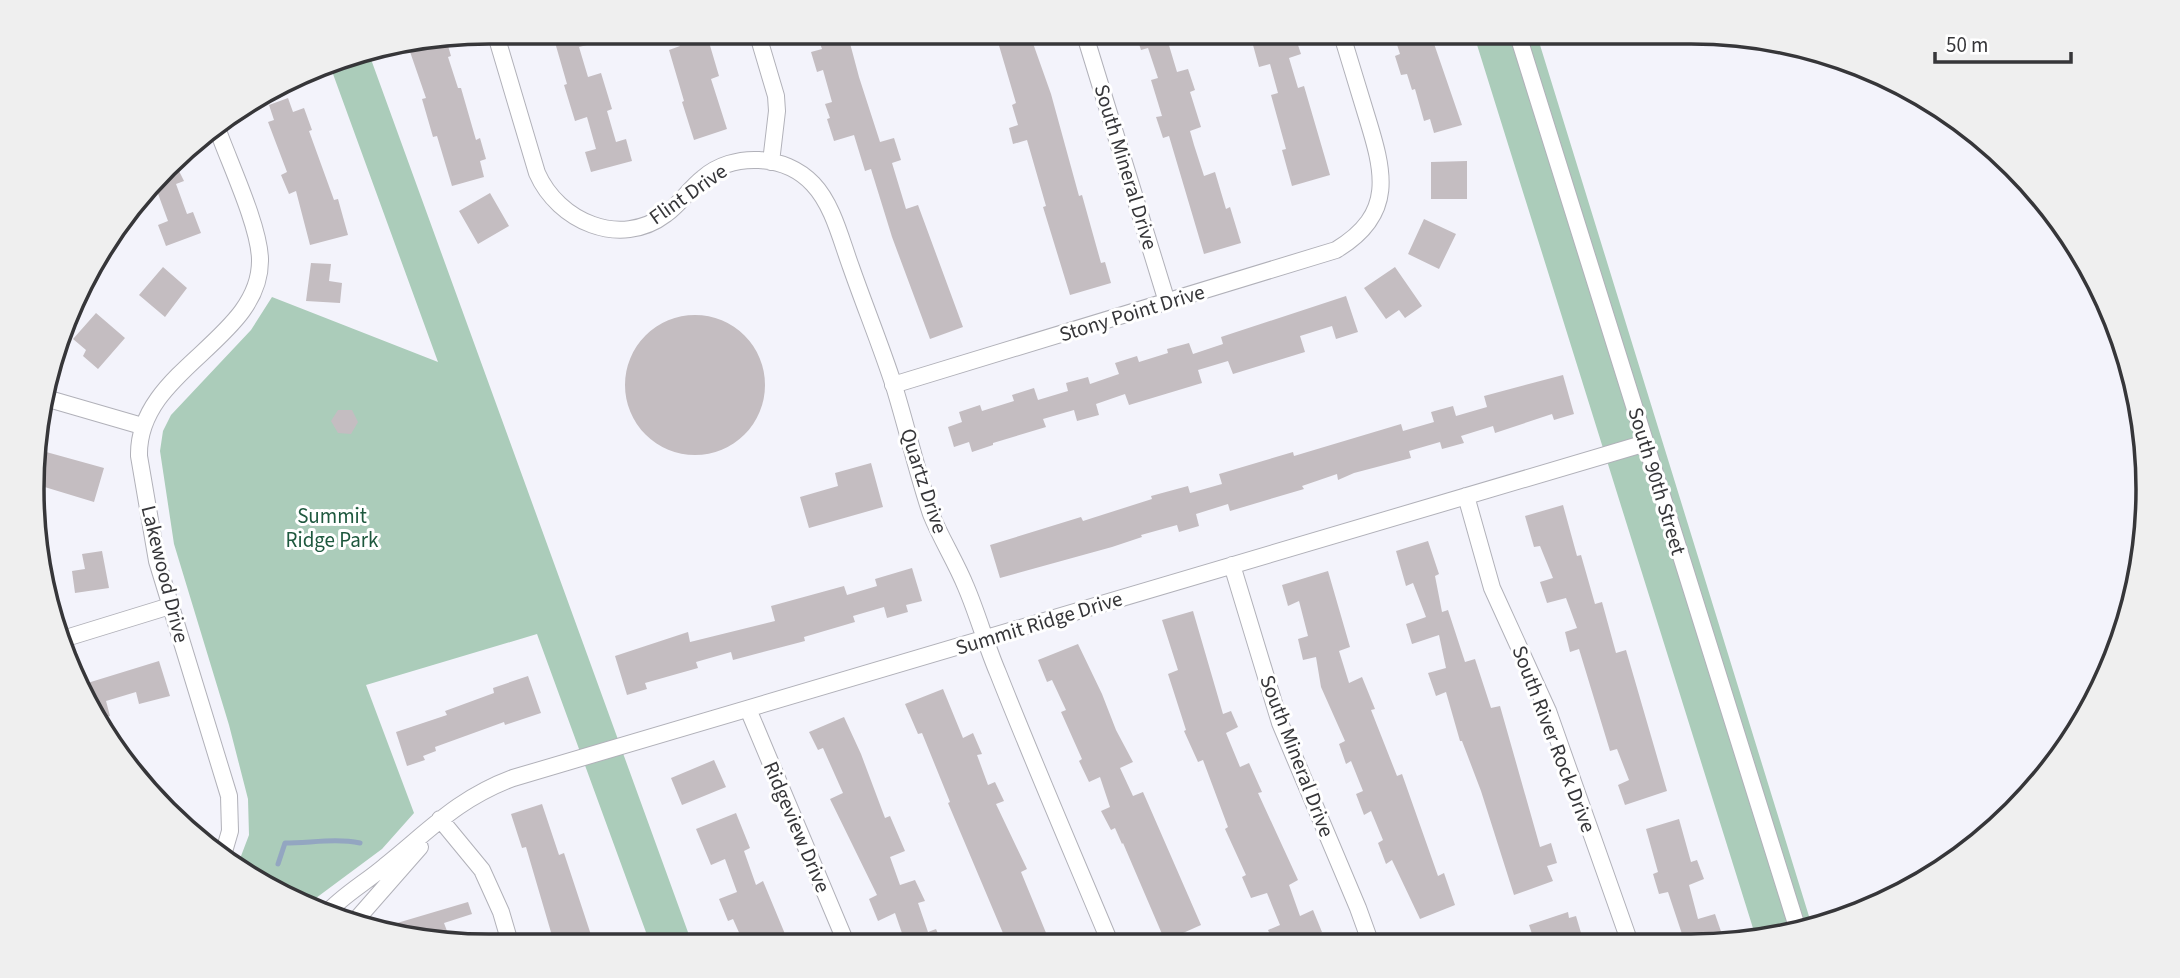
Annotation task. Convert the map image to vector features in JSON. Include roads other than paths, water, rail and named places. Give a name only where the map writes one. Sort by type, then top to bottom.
[{"type":"street","name":"Flint Drive","points":[[499,44],[537,173],[545,190],[566,212],[583,223],[617,230],[651,223],[665,215],[702,178],[716,169],[748,159],[771,162]]},
{"type":"street","points":[[761,44],[778,111],[771,162]]},
{"type":"street","name":"South Mineral Drive","points":[[1088,44],[1167,302]]},
{"type":"street","name":"Stony Point Drive","points":[[893,385],[1336,250],[1352,240],[1371,218],[1381,192],[1381,162],[1345,44]]},
{"type":"street","name":"South 90th Street","points":[[1521,44],[1795,922]]},
{"type":"street","name":"Lakewood Drive","points":[[219,135],[258,244],[260,272],[249,300],[234,320],[150,408],[142,426],[139,456],[152,542],[229,796],[230,831],[225,847]]},
{"type":"street","name":"Quartz Drive","points":[[771,162],[800,173],[814,185],[834,220],[893,385],[931,513],[966,586],[985,639],[1107,934]]},
{"type":"street","points":[[52,400],[142,426]]},
{"type":"street","name":"Summit Ridge Drive","points":[[440,819],[474,794],[513,778],[1646,443]]},
{"type":"street","name":"South River Rock Drive","points":[[1466,496],[1492,588],[1548,710],[1627,934]]},
{"type":"street","name":"South Mineral Drive","points":[[1232,565],[1280,723],[1367,934]]},
{"type":"street","points":[[69,637],[170,606]]},
{"type":"street","name":"Ridgeview Drive","points":[[748,709],[842,934]]},
{"type":"street","points":[[333,906],[382,869],[440,819]]},
{"type":"street","points":[[360,915],[414,855],[440,819]]},
{"type":"street","points":[[440,819],[482,870],[501,912],[507,934]]},
{"type":"waterway","points":[[278,864],[285,843],[360,843]]},
{"type":"park label","name":"Summit Ridge Park","points":[[332,528]]}]
